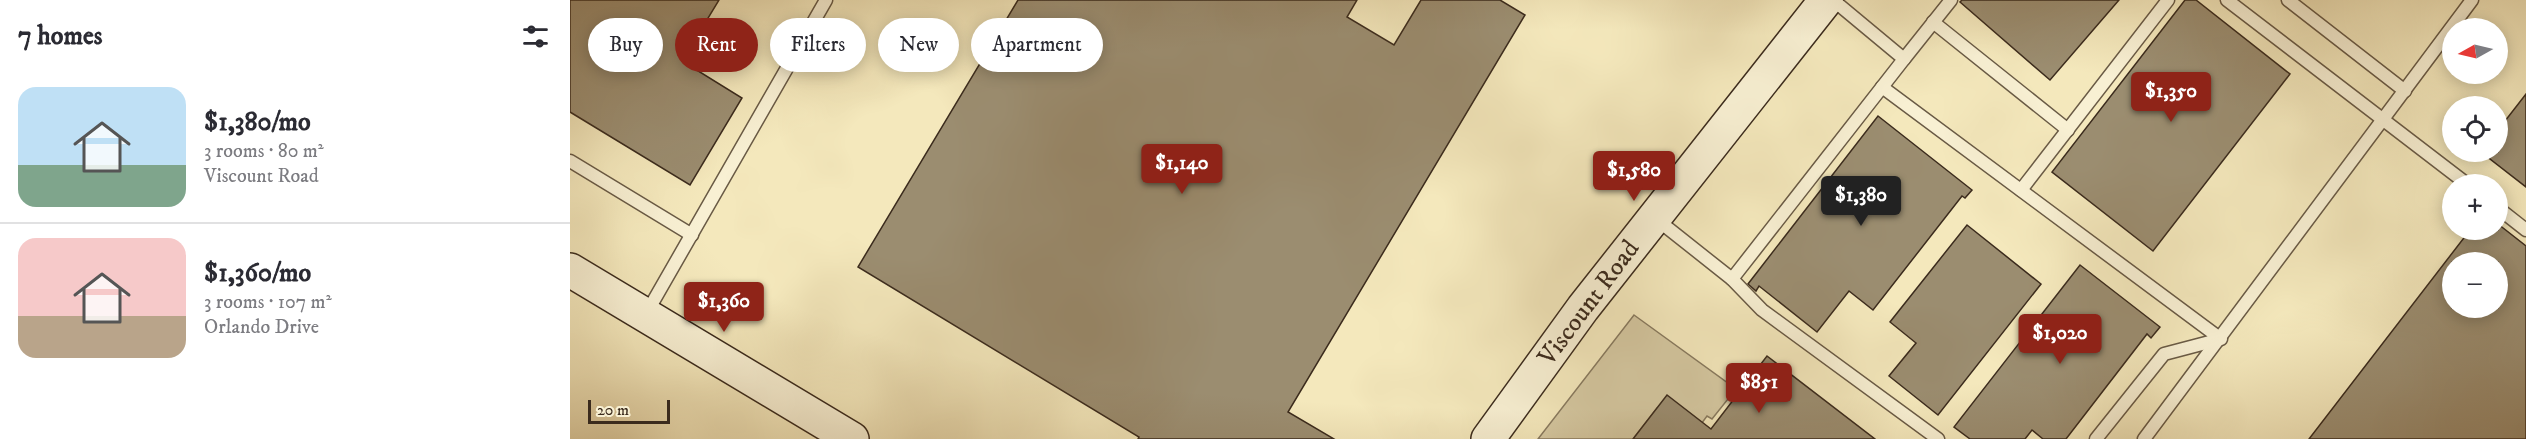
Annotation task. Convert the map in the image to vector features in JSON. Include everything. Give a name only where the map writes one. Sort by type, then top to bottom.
[{"type":"street","name":"Viscount Road","points":[[1488,439],[1583,308],[1826,0]]},
{"type":"street","points":[[570,270],[852,439]]},
{"type":"lane","points":[[645,315],[826,0]]},
{"type":"lane","points":[[1833,0],[1904,59]]},
{"type":"lane","points":[[1732,279],[1951,0]]},
{"type":"lane","points":[[2020,190],[2168,0]]},
{"type":"lane","points":[[2227,0],[2454,174]]},
{"type":"lane","points":[[2288,0],[2405,91]]},
{"type":"lane","points":[[2144,439],[2221,339],[2472,0]]},
{"type":"lane","points":[[1933,22],[2068,130]]},
{"type":"lane","points":[[1882,87],[2221,339]]},
{"type":"lane","points":[[570,161],[692,235]]},
{"type":"lane","points":[[2508,216],[2526,230]]},
{"type":"lane","points":[[1655,218],[1732,279],[1762,310],[1938,439]]},
{"type":"lane","points":[[2096,439],[2164,354],[2221,339]]},
{"type":"shaded area","points":[[1634,315],[1736,389],[1712,419],[1707,416],[1693,435],[1657,408],[1633,439],[1538,439]]},
{"type":"building","points":[[570,0],[719,0],[708,18],[675,18],[675,72],[700,72],[742,98],[690,185],[570,112]]},
{"type":"building","points":[[1018,0],[1357,0],[1347,17],[1394,45],[1421,0],[1500,0],[1525,15],[1288,412],[1334,439],[1138,439],[1139,437],[858,267],[975,72],[1103,72],[1103,18],[1007,18]]},
{"type":"building","points":[[1962,0],[2119,0],[2050,80],[1960,2]]},
{"type":"building","points":[[2185,0],[2196,0],[2290,74],[2153,251],[2052,172]]},
{"type":"building","points":[[2526,94],[2526,187],[2494,162],[2508,162],[2508,117]]},
{"type":"building","points":[[1878,116],[1972,190],[1965,198],[1962,196],[1873,310],[1849,291],[1817,332],[1759,286],[1756,291],[1748,284]]},
{"type":"building","points":[[1967,225],[2041,284],[1938,415],[1889,376],[1916,343],[1890,322]]},
{"type":"building","points":[[2508,232],[2526,246],[2526,439],[2309,439],[2442,266],[2442,318],[2508,318],[2508,252],[2453,252],[2462,240],[2508,240]]},
{"type":"building","points":[[2080,265],[2160,327],[2151,338],[2147,334],[2066,439],[2043,439],[2032,430],[2025,439],[1970,439],[1954,427]]},
{"type":"building","points":[[1767,356],[1875,439],[1633,439],[1667,395],[1711,429]]}]
